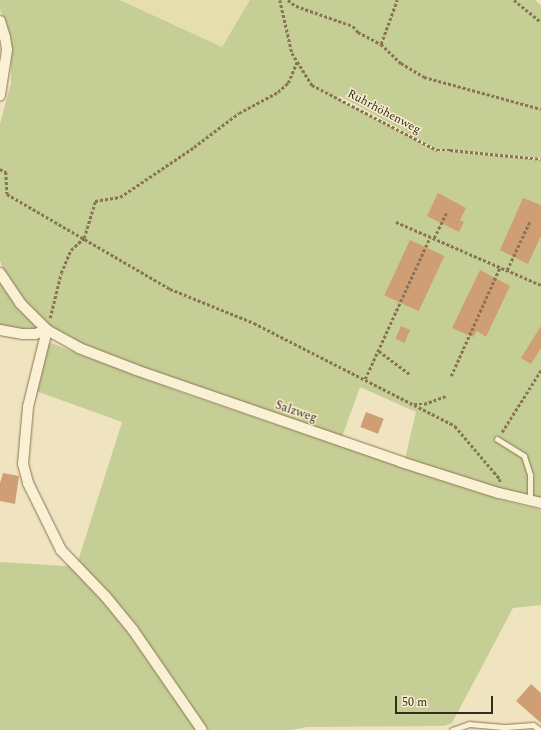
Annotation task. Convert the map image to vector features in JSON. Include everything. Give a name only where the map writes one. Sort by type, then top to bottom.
[{"type":"street","points":[[0,21],[5,37],[6,50],[0,95]]},
{"type":"street","name":"Salzweg","points":[[0,273],[20,303],[47,330],[79,348],[136,370],[401,462],[499,493],[541,504]]},
{"type":"street","points":[[0,330],[35,334],[47,330]]},
{"type":"street","points":[[47,330],[28,407],[23,464],[28,482],[61,550],[106,597],[133,630],[202,730]]},
{"type":"lane","points":[[497,439],[524,456],[530,475],[530,501]]},
{"type":"lane","points":[[452,730],[469,724],[506,727],[534,725],[540,730]]},
{"type":"path","name":"Ruhrhöhenweg","points":[[280,0],[292,54],[312,85],[437,150],[541,159]]},
{"type":"path","points":[[288,0],[296,6],[353,26],[358,32],[381,44],[401,63],[424,77],[541,109]]},
{"type":"path","points":[[381,44],[397,0]]},
{"type":"path","points":[[514,0],[541,22]]},
{"type":"path","points":[[47,330],[61,273],[71,250],[84,238],[95,201],[120,197],[239,113],[278,92],[288,84],[297,62]]},
{"type":"path","points":[[0,169],[6,172],[7,194],[170,289],[254,323],[456,426],[500,479],[499,493]]},
{"type":"path","points":[[434,238],[447,211]]},
{"type":"path","points":[[507,270],[530,221]]},
{"type":"path","points":[[396,222],[541,285]]},
{"type":"path","points":[[365,379],[430,237]]},
{"type":"path","points":[[451,376],[500,267]]},
{"type":"path","points":[[379,351],[409,374]]},
{"type":"path","points":[[497,439],[541,370]]},
{"type":"path","points":[[413,404],[424,404],[446,396]]},
{"type":"shaded area","points":[[121,0],[250,0],[222,47]]},
{"type":"green space","points":[[0,0],[120,0],[222,47],[250,0],[535,0],[541,5],[541,158],[437,149],[340,96],[337,99],[436,151],[541,160],[541,500],[405,459],[416,412],[360,387],[342,437],[66,341],[46,329],[7,278],[0,261],[0,124],[11,83],[11,51],[6,24],[0,10]]},
{"type":"green space","points":[[0,281],[17,305],[38,330],[0,328]]},
{"type":"green space","points":[[51,343],[186,394],[498,499],[541,510],[541,605],[513,608],[452,723],[444,726],[307,727],[291,730],[0,730],[0,562],[65,566],[78,561],[122,422],[36,391],[46,345]]},
{"type":"building","points":[[438,193],[466,208],[460,220],[464,222],[459,232],[427,216]]},
{"type":"building","points":[[523,198],[541,205],[541,236],[528,264],[500,250]]},
{"type":"building","points":[[410,240],[444,256],[419,311],[384,295]]},
{"type":"building","points":[[480,270],[510,286],[486,337],[477,331],[473,337],[452,328]]},
{"type":"building","points":[[401,326],[410,330],[404,343],[395,339]]},
{"type":"building","points":[[541,326],[541,348],[531,364],[521,358]]},
{"type":"building","points":[[366,412],[384,419],[378,434],[360,427]]},
{"type":"building","points":[[3,473],[19,476],[15,504],[0,501],[0,483]]},
{"type":"building","points":[[531,684],[541,693],[541,723],[516,701]]}]
